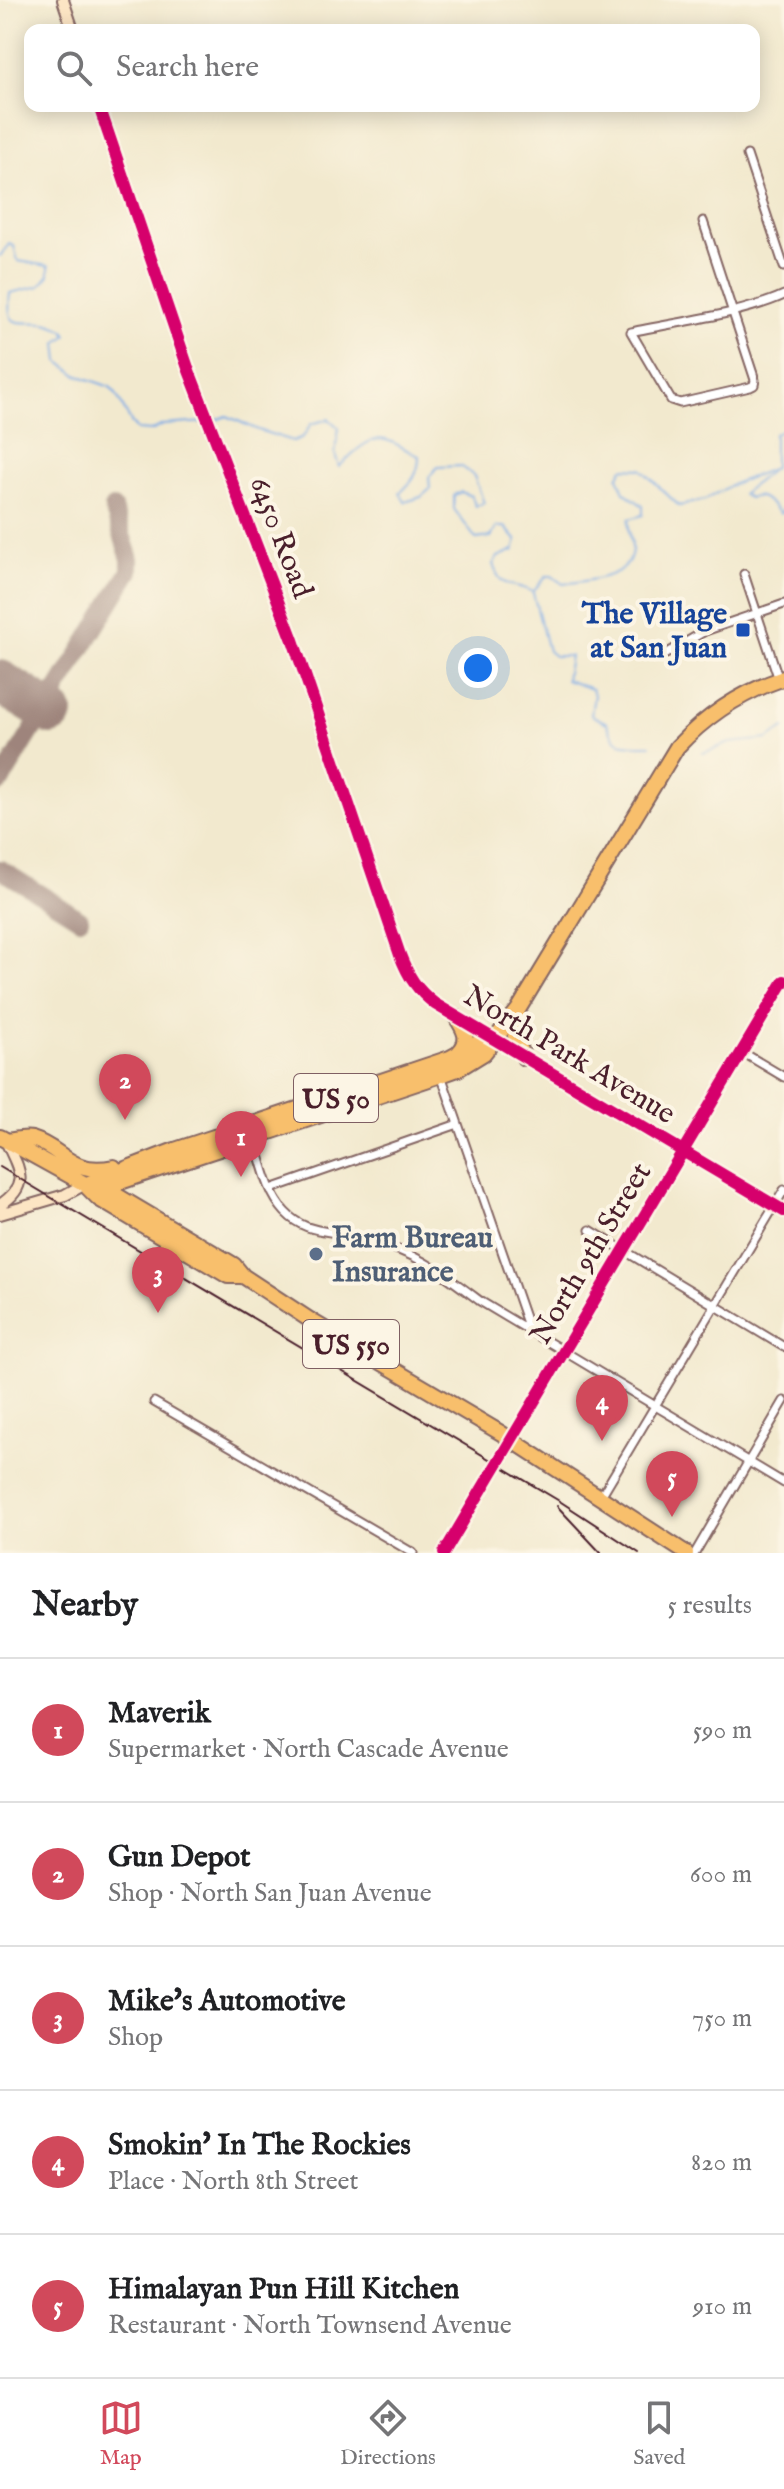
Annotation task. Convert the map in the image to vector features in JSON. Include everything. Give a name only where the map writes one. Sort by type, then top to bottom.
[{"type":"highway","name":"US 50","points":[[85,1184],[109,1186],[458,1069],[484,1053],[518,1010],[677,747],[713,714],[744,695],[782,679]]},
{"type":"highway","points":[[518,1010],[515,1036],[524,1058]]},
{"type":"highway","points":[[456,1017],[466,1037],[463,1049],[456,1055]]},
{"type":"highway","name":"US 50","points":[[3,1139],[31,1138],[77,1165],[109,1168],[352,1093],[494,1038]]},
{"type":"highway","points":[[3,1139],[85,1184]]},
{"type":"highway","name":"US 50","points":[[85,1184],[175,1150]]},
{"type":"highway","points":[[141,1175],[133,1187],[139,1203],[183,1229],[189,1238]]},
{"type":"highway","name":"US 550","points":[[85,1184],[116,1195],[234,1265],[243,1276],[322,1327],[512,1440],[686,1553]]},
{"type":"highway","name":"US 550","points":[[85,1184],[99,1199],[228,1276],[243,1276]]},
{"type":"street","points":[[63,0],[71,24]]},
{"type":"street","name":"6450 Road","points":[[101,112],[204,407],[297,653],[400,955],[415,987]]},
{"type":"street","points":[[747,155],[784,267]]},
{"type":"street","points":[[703,221],[732,310],[755,380],[754,385],[674,402],[631,332],[732,310],[769,302],[784,295]]},
{"type":"street","points":[[744,574],[782,679]]},
{"type":"street","points":[[659,658],[705,631],[756,611],[784,604]]},
{"type":"street","name":"North 9th Street","points":[[444,1553],[784,981]]},
{"type":"street","name":"North Park Avenue","points":[[415,987],[456,1017],[779,1208]]},
{"type":"street","points":[[742,1052],[784,1077]]},
{"type":"street","points":[[441,1075],[529,1329]]},
{"type":"street","points":[[271,1189],[458,1124]]},
{"type":"street","points":[[253,1137],[281,1208],[300,1225],[317,1232],[341,1234],[391,1247],[416,1257],[480,1301],[784,1483]]},
{"type":"street","points":[[0,1205],[16,1192],[21,1180],[20,1170],[3,1139]]},
{"type":"street","points":[[0,1214],[65,1195],[85,1184]]},
{"type":"street","points":[[600,1498],[715,1305],[779,1208],[784,1190]]},
{"type":"street","points":[[590,1230],[784,1347]]},
{"type":"street","points":[[695,1553],[784,1401]]},
{"type":"street","points":[[154,1402],[413,1553]]},
{"type":"waterway","points":[[0,256],[9,244],[14,246],[18,261],[49,266],[49,275],[40,286],[10,293],[12,318],[21,322],[47,323],[64,330],[67,335],[57,343],[59,361],[77,375],[110,387],[137,430],[151,431],[163,425],[206,422]]},
{"type":"waterway","points":[[213,421],[227,416],[293,441],[303,437],[311,424],[329,419],[339,428],[335,454],[339,467],[368,443],[382,439],[393,442],[419,456],[414,477],[400,493],[405,502],[421,497],[430,489],[429,477],[438,467],[461,466],[474,476],[484,503],[476,506],[471,496],[461,492],[454,495],[454,509],[476,539],[491,537],[497,527],[505,527],[517,541],[514,550],[498,557],[493,564],[496,573],[504,582],[533,592]]},
{"type":"waterway","points":[[774,466],[774,434],[784,429]]},
{"type":"waterway","points":[[534,591],[546,576],[552,576],[563,584],[605,577],[615,573],[629,560],[632,550],[629,519],[643,515],[643,506],[624,492],[618,477],[623,468],[641,469],[679,506],[705,500],[731,485],[774,468]]},
{"type":"waterway","points":[[770,471],[742,494],[749,498],[762,498],[781,514],[784,507]]},
{"type":"waterway","points":[[533,593],[548,651],[554,656],[570,656],[566,680],[592,689],[591,715],[607,723],[619,742],[651,745]]},
{"type":"waterway","points":[[703,753],[730,743],[768,739],[784,728]]},
{"type":"taxiway","points":[[0,783],[130,571],[130,559],[113,508]]},
{"type":"taxiway","points":[[0,869],[80,919]]},
{"type":"runway","points":[[0,682],[51,713]]},
{"type":"railway","points":[[0,1167],[561,1502],[639,1553]]},
{"type":"railway","points":[[557,1506],[601,1553]]},
{"type":"cycle path","points":[[101,112],[188,368],[293,640],[400,955],[410,976],[435,1004],[784,1211]]},
{"type":"cycle path","points":[[444,1553],[784,981]]},
{"type":"place","name":"The Village at San Juan","points":[[743,630]]},
{"type":"place","name":"Gun Depot","points":[[125,1120]]},
{"type":"place","name":"Maverik","points":[[241,1177]]},
{"type":"place","name":"Farm Bureau Insurance","points":[[316,1254]]},
{"type":"place","name":"Mike's Automotive","points":[[158,1313]]},
{"type":"place","name":"Smokin' In The Rockies","points":[[602,1441]]},
{"type":"place","name":"Himalayan Pun Hill Kitchen","points":[[672,1517]]}]
